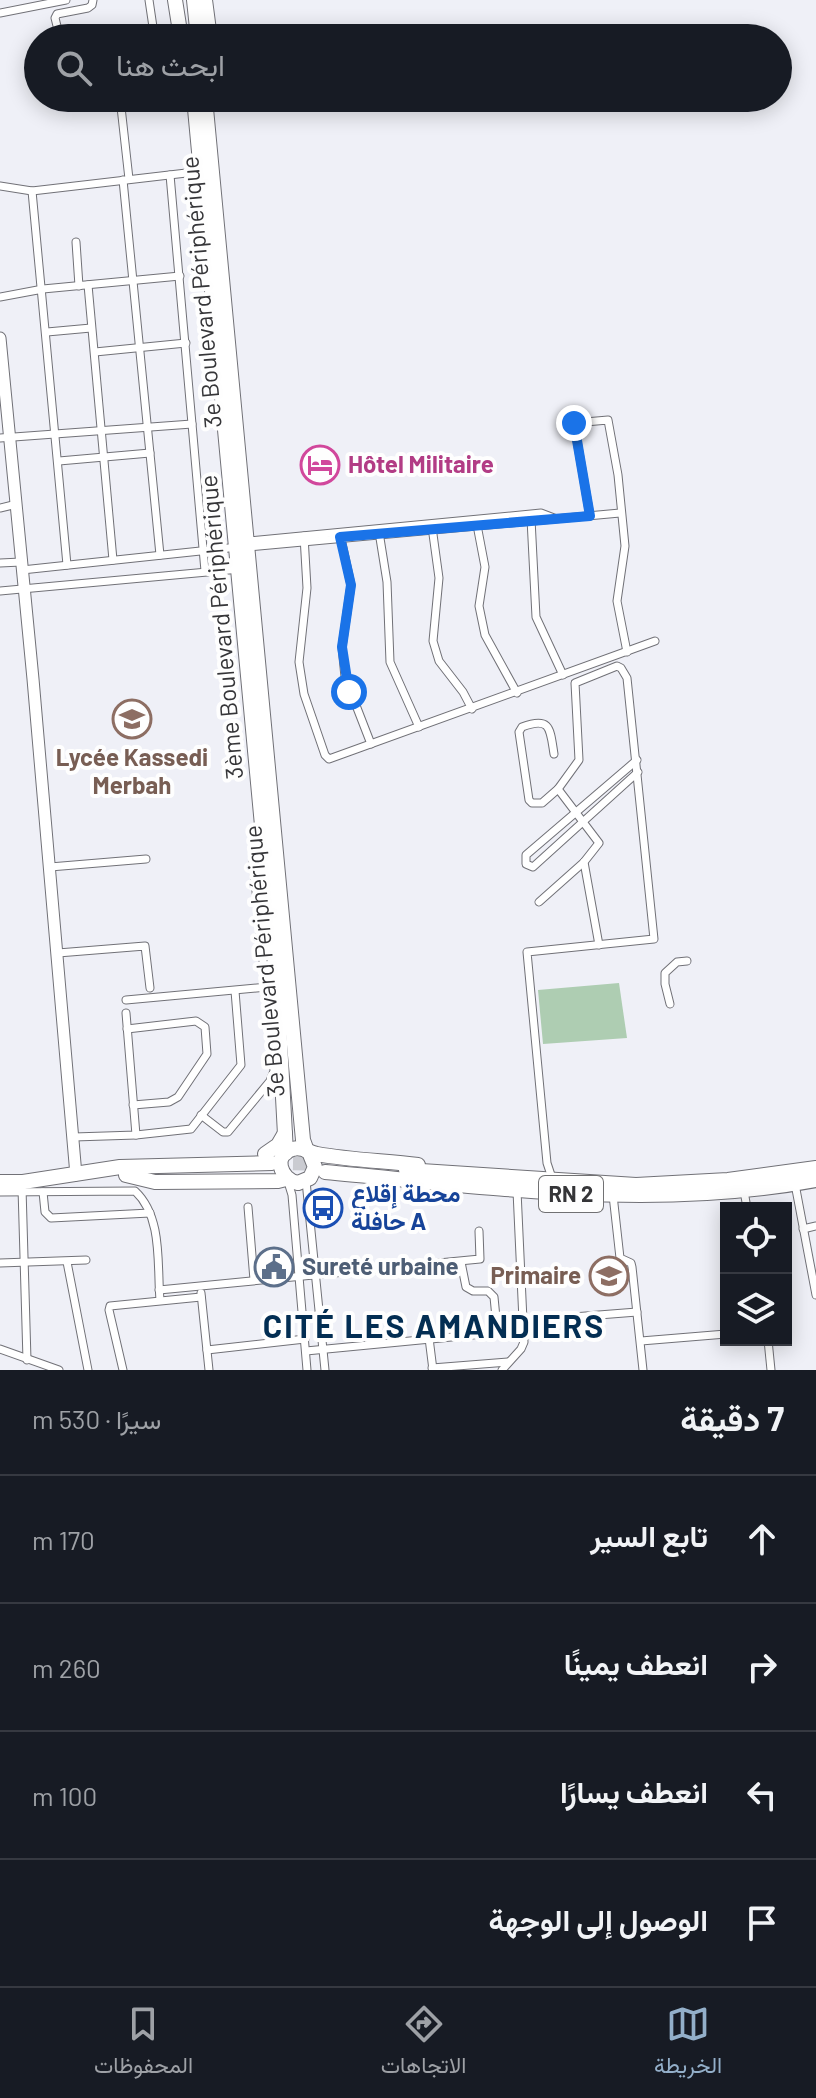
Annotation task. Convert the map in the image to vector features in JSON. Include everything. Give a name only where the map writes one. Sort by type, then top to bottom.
[{"type":"highway","points":[[175,0],[179,24]]},
{"type":"highway","points":[[185,0],[188,24]]},
{"type":"highway","points":[[194,0],[197,24]]},
{"type":"highway","points":[[205,0],[208,24]]},
{"type":"highway","points":[[188,112],[195,172],[209,191],[221,169],[216,112]]},
{"type":"highway","name":"3ème Boulevard Périphérique","points":[[196,112],[209,191],[246,545],[272,987],[285,1132],[276,1159]]},
{"type":"highway","name":"3e Boulevard Périphérique","points":[[206,112],[209,191]]},
{"type":"highway","name":"3e Boulevard Périphérique","points":[[245,568],[316,1156]]},
{"type":"highway","points":[[0,1182],[22,1187],[76,1175],[123,1171],[148,1160],[276,1159],[298,1148],[316,1156],[315,1167],[307,1181]]},
{"type":"highway","name":"RN 2","points":[[316,1156],[470,1180],[517,1191],[699,1195],[816,1180]]},
{"type":"highway","points":[[276,1159],[287,1179]]},
{"type":"highway","name":"RN 2","points":[[470,1180],[660,1184],[728,1180],[816,1168]]},
{"type":"highway","points":[[123,1171],[155,1182],[287,1179],[298,1183],[307,1181],[443,1193],[470,1180]]},
{"type":"street","points":[[8,0],[9,11]]},
{"type":"street","points":[[0,13],[41,2],[66,0]]},
{"type":"street","points":[[56,24],[57,14],[88,8],[93,1],[103,0]]},
{"type":"street","points":[[149,0],[153,24]]},
{"type":"street","points":[[121,112],[139,348],[160,555]]},
{"type":"street","points":[[0,186],[32,191],[195,172]]},
{"type":"street","points":[[170,175],[205,571]]},
{"type":"street","points":[[32,191],[67,565]]},
{"type":"street","points":[[76,242],[95,352],[113,560]]},
{"type":"street","points":[[0,297],[43,289],[180,276]]},
{"type":"street","points":[[47,332],[91,328]]},
{"type":"street","points":[[0,338],[6,437],[17,504],[76,1175]]},
{"type":"street","points":[[95,352],[186,343]]},
{"type":"street","points":[[590,516],[574,423],[608,420],[618,475],[625,546],[617,601],[627,652]]},
{"type":"street","points":[[6,437],[192,424]]},
{"type":"street","points":[[59,461],[150,453]]},
{"type":"street","points":[[0,508],[17,504]]},
{"type":"street","points":[[0,563],[67,565],[304,538],[620,513]]},
{"type":"street","points":[[531,518],[536,617],[563,675]]},
{"type":"street","points":[[477,523],[485,567],[479,606],[485,635],[517,693]]},
{"type":"street","points":[[432,527],[439,578],[433,641],[439,661],[472,709]]},
{"type":"street","points":[[379,532],[387,582],[390,662],[419,727]]},
{"type":"street","points":[[340,535],[351,585],[342,647],[345,677],[371,744]]},
{"type":"street","points":[[304,538],[307,588],[299,662],[304,694],[329,759],[655,641]]},
{"type":"street","points":[[0,591],[245,568]]},
{"type":"street","points":[[552,1180],[547,1163],[527,952],[654,939],[637,760],[627,678],[621,668],[617,666],[575,683],[579,760],[558,789],[542,803],[532,803],[529,800],[519,732],[522,727],[537,721],[545,723],[550,729],[554,754]]},
{"type":"street","points":[[637,760],[526,855],[526,864],[533,867],[638,772]]},
{"type":"street","points":[[539,902],[584,862],[599,843],[558,789]]},
{"type":"street","points":[[50,867],[146,859]]},
{"type":"street","points":[[584,862],[599,945]]},
{"type":"street","points":[[58,953],[145,946],[150,988]]},
{"type":"street","points":[[670,1004],[665,973],[673,964],[687,961]]},
{"type":"street","points":[[126,1000],[272,987],[274,1071],[270,1081],[228,1132],[223,1132],[201,1115]]},
{"type":"street","points":[[74,1137],[191,1129],[241,1065],[235,991]]},
{"type":"street","points":[[126,1013],[136,1135]]},
{"type":"street","points":[[127,1029],[196,1021],[205,1027],[207,1054],[178,1097],[169,1102],[133,1105]]},
{"type":"street","points":[[287,1179],[292,1195],[307,1370]]},
{"type":"street","points":[[307,1181],[325,1370]]},
{"type":"street","points":[[795,1184],[816,1295]]},
{"type":"street","points":[[22,1187],[27,1360]]},
{"type":"street","points":[[0,1192],[22,1187],[43,1192],[135,1191],[154,1220],[160,1300]]},
{"type":"street","points":[[502,1370],[523,1345],[517,1191]]},
{"type":"street","points":[[744,1191],[746,1202]]},
{"type":"street","points":[[43,1192],[45,1212],[51,1218],[150,1213]]},
{"type":"street","points":[[613,1195],[620,1258],[631,1263],[632,1267],[643,1370]]},
{"type":"street","points":[[248,1207],[254,1280]]},
{"type":"street","points":[[803,1229],[816,1226]]},
{"type":"street","points":[[159,1290],[480,1259],[479,1231]]},
{"type":"street","points":[[0,1263],[86,1260]]},
{"type":"street","points":[[67,1262],[88,1370]]},
{"type":"street","points":[[306,1351],[491,1333],[496,1330],[492,1295],[488,1291],[473,1291],[466,1287],[461,1262]]},
{"type":"street","points":[[199,1370],[209,1369],[200,1286]]},
{"type":"street","points":[[123,1370],[109,1307],[201,1297]]},
{"type":"street","points":[[522,1321],[637,1312]]},
{"type":"street","points":[[641,1341],[720,1334]]},
{"type":"street","points":[[429,1338],[432,1369],[511,1362]]},
{"type":"street","points":[[207,1350],[305,1339]]},
{"type":"street","points":[[769,1346],[771,1370]]},
{"type":"street","points":[[0,1349],[59,1370]]},
{"type":"green space","points":[[619,983],[627,1038],[543,1044],[538,990]]},
{"type":"tunnel","points":[[272,1163],[328,1164]]},
{"type":"place","name":"Hôtel Militaire","points":[[320,465]]},
{"type":"place","name":"Lycée Kassedi Merbah","points":[[132,719]]},
{"type":"place","name":"محطة إقلاع حافلة A","points":[[323,1208]]},
{"type":"place","name":"Sureté urbaine","points":[[274,1267]]},
{"type":"place","name":"Primaire","points":[[609,1276]]},
{"type":"district","name":"CITÉ LES AMANDIERS","points":[[434,1327]]},
{"type":"route","points":[[349,692],[342,647],[351,585],[340,537],[590,516],[574,423]]}]
